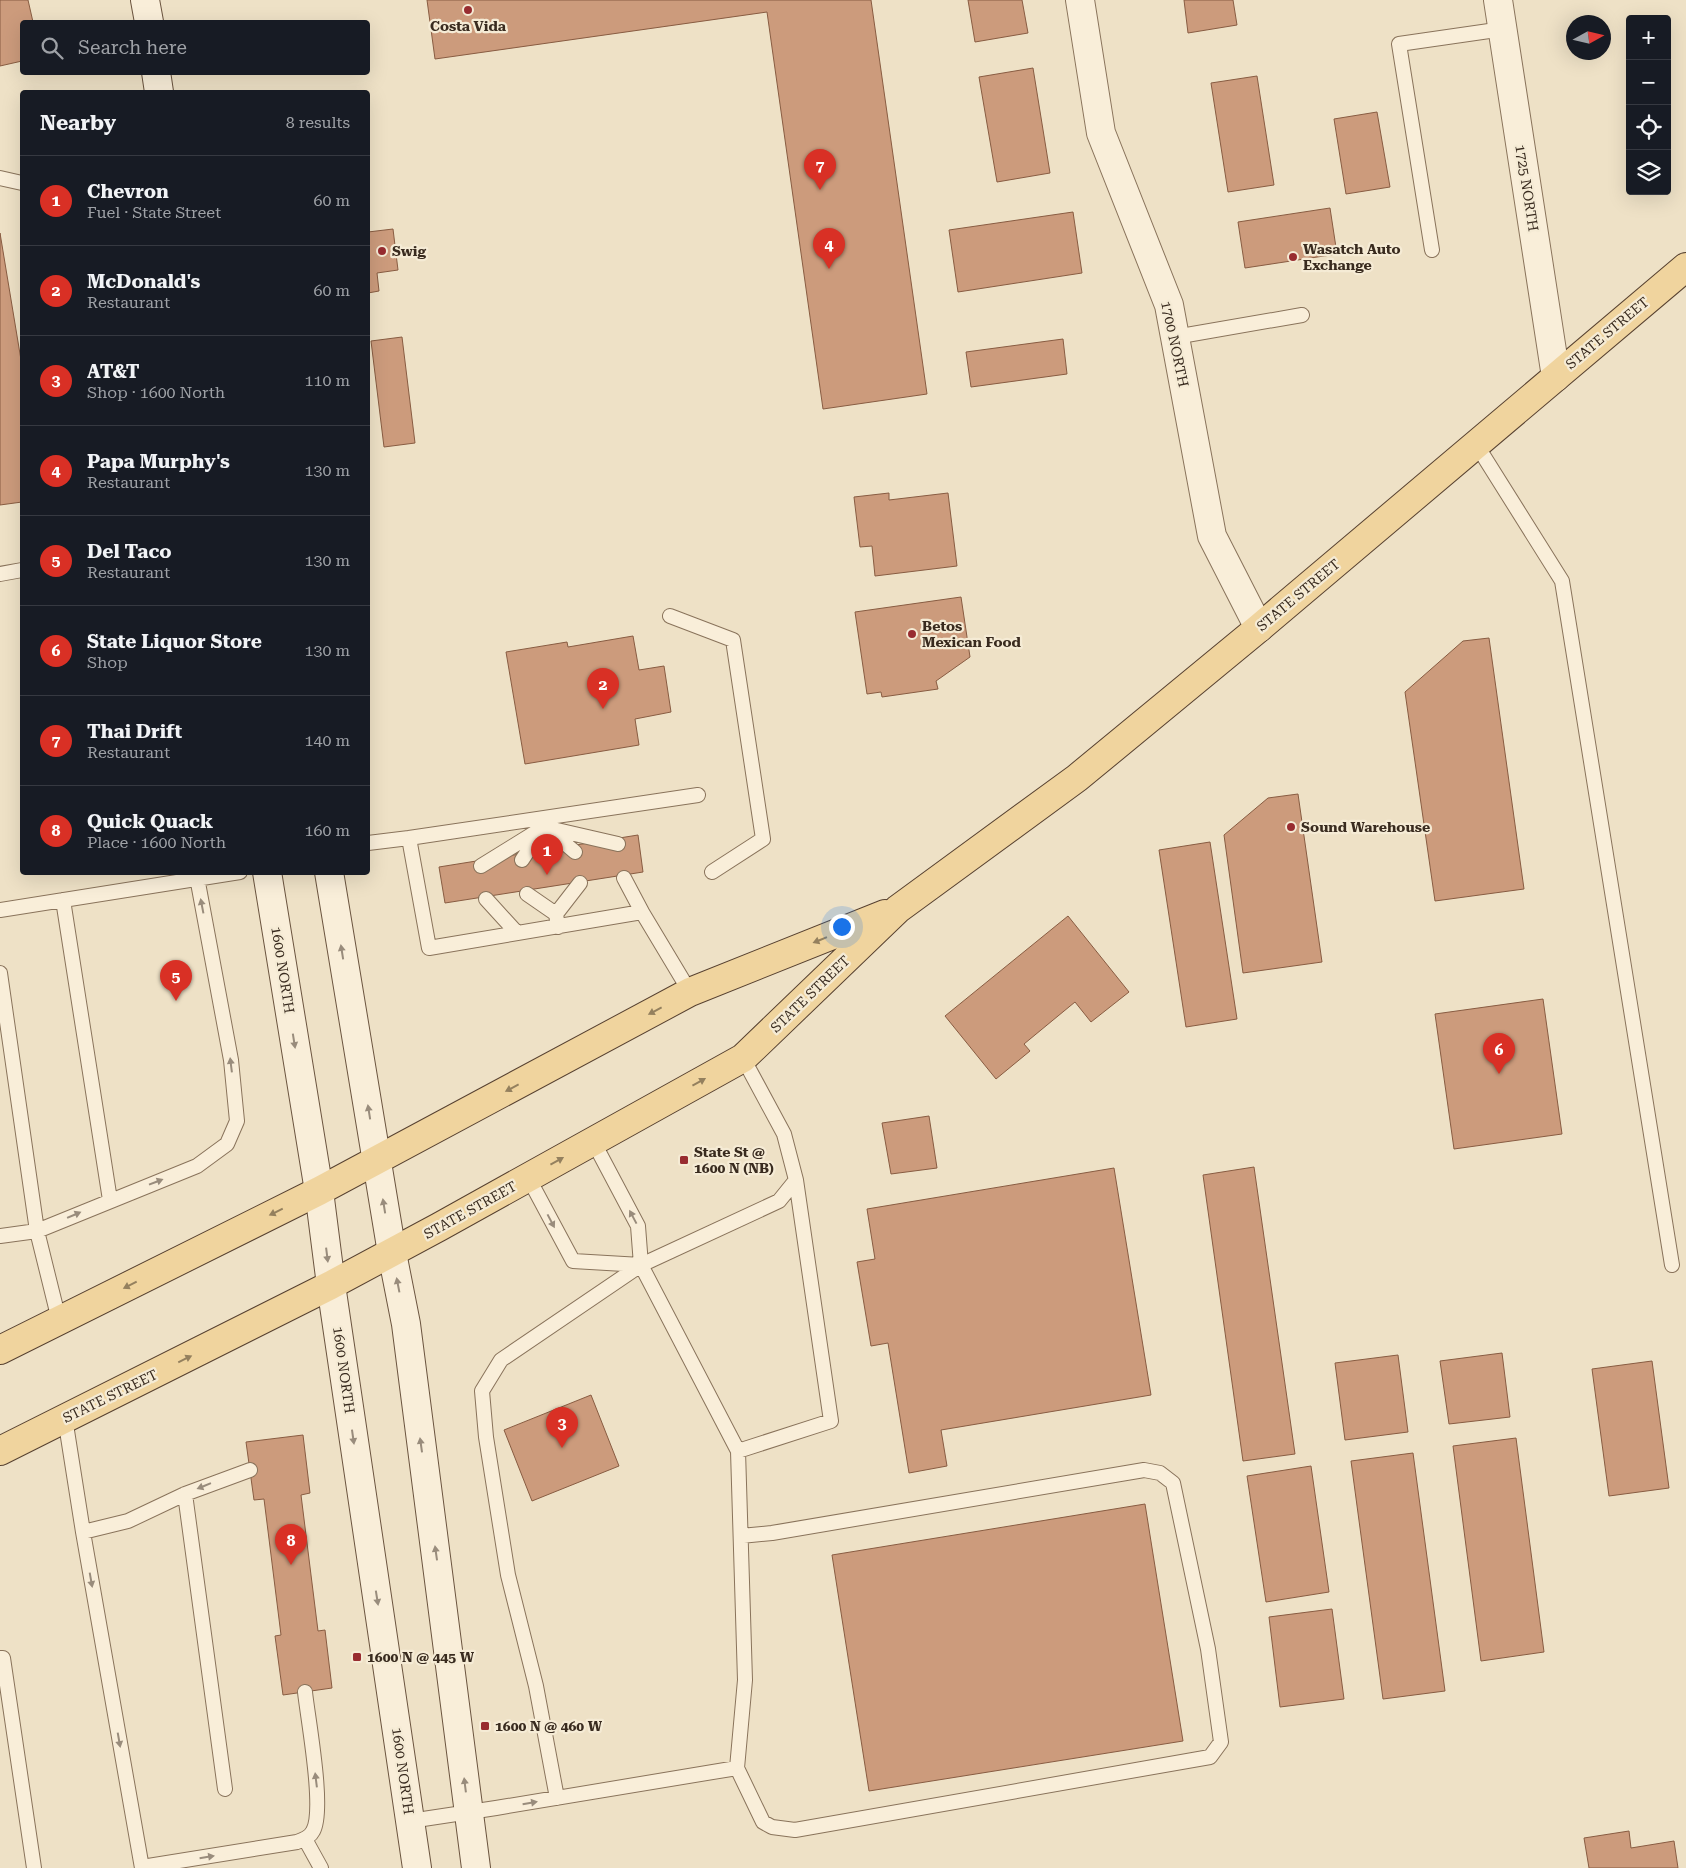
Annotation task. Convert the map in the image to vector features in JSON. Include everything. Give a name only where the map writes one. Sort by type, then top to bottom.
[{"type":"main road","points":[[145,0],[149,20]]},
{"type":"main road","name":"1700 NORTH","points":[[1080,0],[1101,134],[1169,305],[1212,536],[1259,628]]},
{"type":"main road","name":"1725 NORTH","points":[[1498,0],[1556,377]]},
{"type":"main road","points":[[157,75],[160,90]]},
{"type":"main road","name":"STATE STREET","points":[[0,1450],[331,1285],[743,1058],[898,908],[1077,778],[1259,628],[1686,267]]},
{"type":"main road","name":"1600 NORTH","points":[[267,875],[319,1191],[331,1285],[417,1868]]},
{"type":"main road","points":[[330,875],[392,1252],[406,1324],[476,1868]]},
{"type":"main road","name":"STATE STREET","points":[[0,1350],[319,1191],[690,992],[898,908]]},
{"type":"lane","points":[[1432,250],[1398,44],[1503,30]]},
{"type":"lane","points":[[0,178],[20,183]]},
{"type":"lane","points":[[1175,337],[1302,315]]},
{"type":"lane","points":[[1476,444],[1562,581],[1672,1265]]},
{"type":"lane","points":[[0,574],[20,570]]},
{"type":"lane","points":[[670,616],[733,640],[763,839],[712,872]]},
{"type":"lane","points":[[370,843],[544,823],[698,795]]},
{"type":"lane","points":[[544,823],[618,844]]},
{"type":"lane","points":[[544,823],[576,852]]},
{"type":"lane","points":[[522,860],[544,823]]},
{"type":"lane","points":[[481,866],[544,823]]},
{"type":"lane","points":[[409,838],[429,948],[517,933],[557,920],[642,912]]},
{"type":"lane","points":[[0,910],[196,876],[231,1060],[237,1121],[228,1144],[198,1166],[37,1231],[0,1236]]},
{"type":"lane","points":[[624,878],[690,992]]},
{"type":"lane","points":[[557,920],[580,883]]},
{"type":"lane","points":[[527,894],[557,920]]},
{"type":"lane","points":[[486,899],[517,933]]},
{"type":"lane","points":[[63,900],[110,1200]]},
{"type":"lane","points":[[0,973],[37,1231],[59,1320]]},
{"type":"lane","points":[[738,1451],[831,1420],[796,1180],[784,1134],[743,1058]]},
{"type":"lane","points":[[594,1141],[638,1226],[641,1265],[738,1451],[745,1680],[737,1768],[764,1822],[772,1827],[795,1830],[1210,1757],[1221,1742],[1208,1648],[1173,1483],[1160,1473],[1144,1470],[809,1527],[741,1536]]},
{"type":"lane","points":[[528,1177],[572,1260],[641,1265]]},
{"type":"lane","points":[[557,1798],[536,1686],[508,1575],[486,1438],[482,1391],[501,1360],[641,1265],[779,1201],[796,1180]]},
{"type":"lane","points":[[65,1418],[83,1532],[142,1867],[288,1844],[305,1839],[313,1832],[318,1800],[305,1692]]},
{"type":"lane","points":[[83,1532],[128,1521],[186,1494],[250,1470]]},
{"type":"lane","points":[[186,1494],[225,1789]]},
{"type":"lane","points":[[0,1658],[3,1658],[34,1868]]},
{"type":"lane","points":[[410,1821],[737,1768]]},
{"type":"lane","points":[[305,1839],[321,1868]]},
{"type":"building","points":[[0,0],[28,0],[33,20],[20,20],[20,61],[0,66]]},
{"type":"building","points":[[427,0],[871,0],[927,394],[823,409],[767,12],[435,59]]},
{"type":"building","points":[[968,0],[1022,0],[1028,33],[975,42]]},
{"type":"building","points":[[1184,0],[1233,0],[1237,25],[1188,33]]},
{"type":"building","points":[[1033,68],[1050,173],[997,182],[979,77]]},
{"type":"building","points":[[1257,76],[1274,185],[1228,192],[1211,83]]},
{"type":"building","points":[[1377,112],[1390,187],[1346,194],[1334,119]]},
{"type":"building","points":[[1330,208],[1337,254],[1245,268],[1238,222]]},
{"type":"building","points":[[1073,212],[1082,273],[958,292],[949,230]]},
{"type":"building","name":"Swig","points":[[393,229],[398,270],[377,273],[379,291],[370,293],[370,232]]},
{"type":"building","points":[[0,233],[20,354],[20,502],[0,505]]},
{"type":"building","points":[[402,337],[415,443],[384,447],[371,341]]},
{"type":"building","points":[[1063,339],[1067,374],[971,387],[966,352]]},
{"type":"building","points":[[889,493],[889,500],[948,493],[957,566],[875,576],[872,546],[860,547],[854,497]]},
{"type":"building","name":"Betos Mexican Food","points":[[961,597],[970,657],[936,681],[938,689],[882,697],[881,692],[867,694],[855,612]]},
{"type":"building","points":[[633,636],[639,670],[664,666],[671,712],[635,719],[639,745],[525,764],[506,652],[567,642],[568,647]]},
{"type":"building","points":[[1489,638],[1524,889],[1435,901],[1405,692],[1463,641]]},
{"type":"building","points":[[1298,794],[1322,962],[1243,973],[1224,835],[1268,798]]},
{"type":"building","points":[[638,835],[643,872],[445,903],[439,867]]},
{"type":"building","points":[[1210,842],[1237,1019],[1186,1027],[1159,850]]},
{"type":"building","points":[[1068,916],[1129,992],[1091,1022],[1075,1002],[1024,1044],[1030,1051],[996,1079],[945,1016]]},
{"type":"building","points":[[1543,999],[1562,1134],[1454,1149],[1435,1014]]},
{"type":"building","points":[[929,1116],[937,1168],[891,1174],[882,1123]]},
{"type":"building","points":[[1254,1167],[1295,1454],[1243,1461],[1203,1175]]},
{"type":"building","points":[[1114,1168],[1151,1395],[941,1430],[947,1466],[909,1473],[888,1343],[871,1346],[857,1262],[875,1259],[867,1209]]},
{"type":"building","points":[[1502,1353],[1510,1417],[1449,1424],[1440,1361]]},
{"type":"building","points":[[1398,1355],[1408,1432],[1345,1440],[1335,1363]]},
{"type":"building","points":[[1652,1361],[1669,1488],[1609,1496],[1592,1369]]},
{"type":"building","points":[[591,1395],[619,1466],[532,1501],[504,1430]]},
{"type":"building","points":[[303,1435],[310,1493],[301,1495],[318,1631],[325,1630],[332,1688],[283,1695],[275,1636],[281,1635],[264,1499],[254,1500],[246,1442]]},
{"type":"building","points":[[1516,1438],[1544,1652],[1481,1661],[1453,1446]]},
{"type":"building","points":[[1413,1453],[1445,1691],[1383,1699],[1351,1461]]},
{"type":"building","points":[[1311,1466],[1329,1592],[1266,1602],[1247,1476]]},
{"type":"building","points":[[1145,1504],[1183,1741],[869,1791],[832,1555]]},
{"type":"building","points":[[1332,1609],[1344,1699],[1280,1707],[1269,1617]]},
{"type":"building","points":[[1629,1831],[1631,1848],[1674,1841],[1678,1868],[1589,1868],[1584,1838]]},
{"type":"place","name":"Costa Vida","points":[[468,10]]},
{"type":"place","name":"Thai Drift","points":[[820,190]]},
{"type":"place","name":"Swig","points":[[382,251]]},
{"type":"place","name":"Wasatch Auto Exchange","points":[[1293,257]]},
{"type":"place","name":"Papa Murphy's","points":[[829,269]]},
{"type":"place","name":"Betos Mexican Food","points":[[912,634]]},
{"type":"place","name":"McDonald's","points":[[603,709]]},
{"type":"place","name":"Sound Warehouse","points":[[1291,827]]},
{"type":"place","name":"Chevron","points":[[547,875]]},
{"type":"place","name":"Del Taco","points":[[176,1001]]},
{"type":"place","name":"State Liquor Store","points":[[1499,1074]]},
{"type":"place","name":"State St @ 1600 N (NB)","points":[[684,1160]]},
{"type":"place","name":"AT&T","points":[[562,1448]]},
{"type":"place","name":"Quick Quack","points":[[291,1565]]},
{"type":"place","name":"1600 N @ 445 W","points":[[357,1657]]},
{"type":"place","name":"1600 N @ 460 W","points":[[485,1726]]}]
